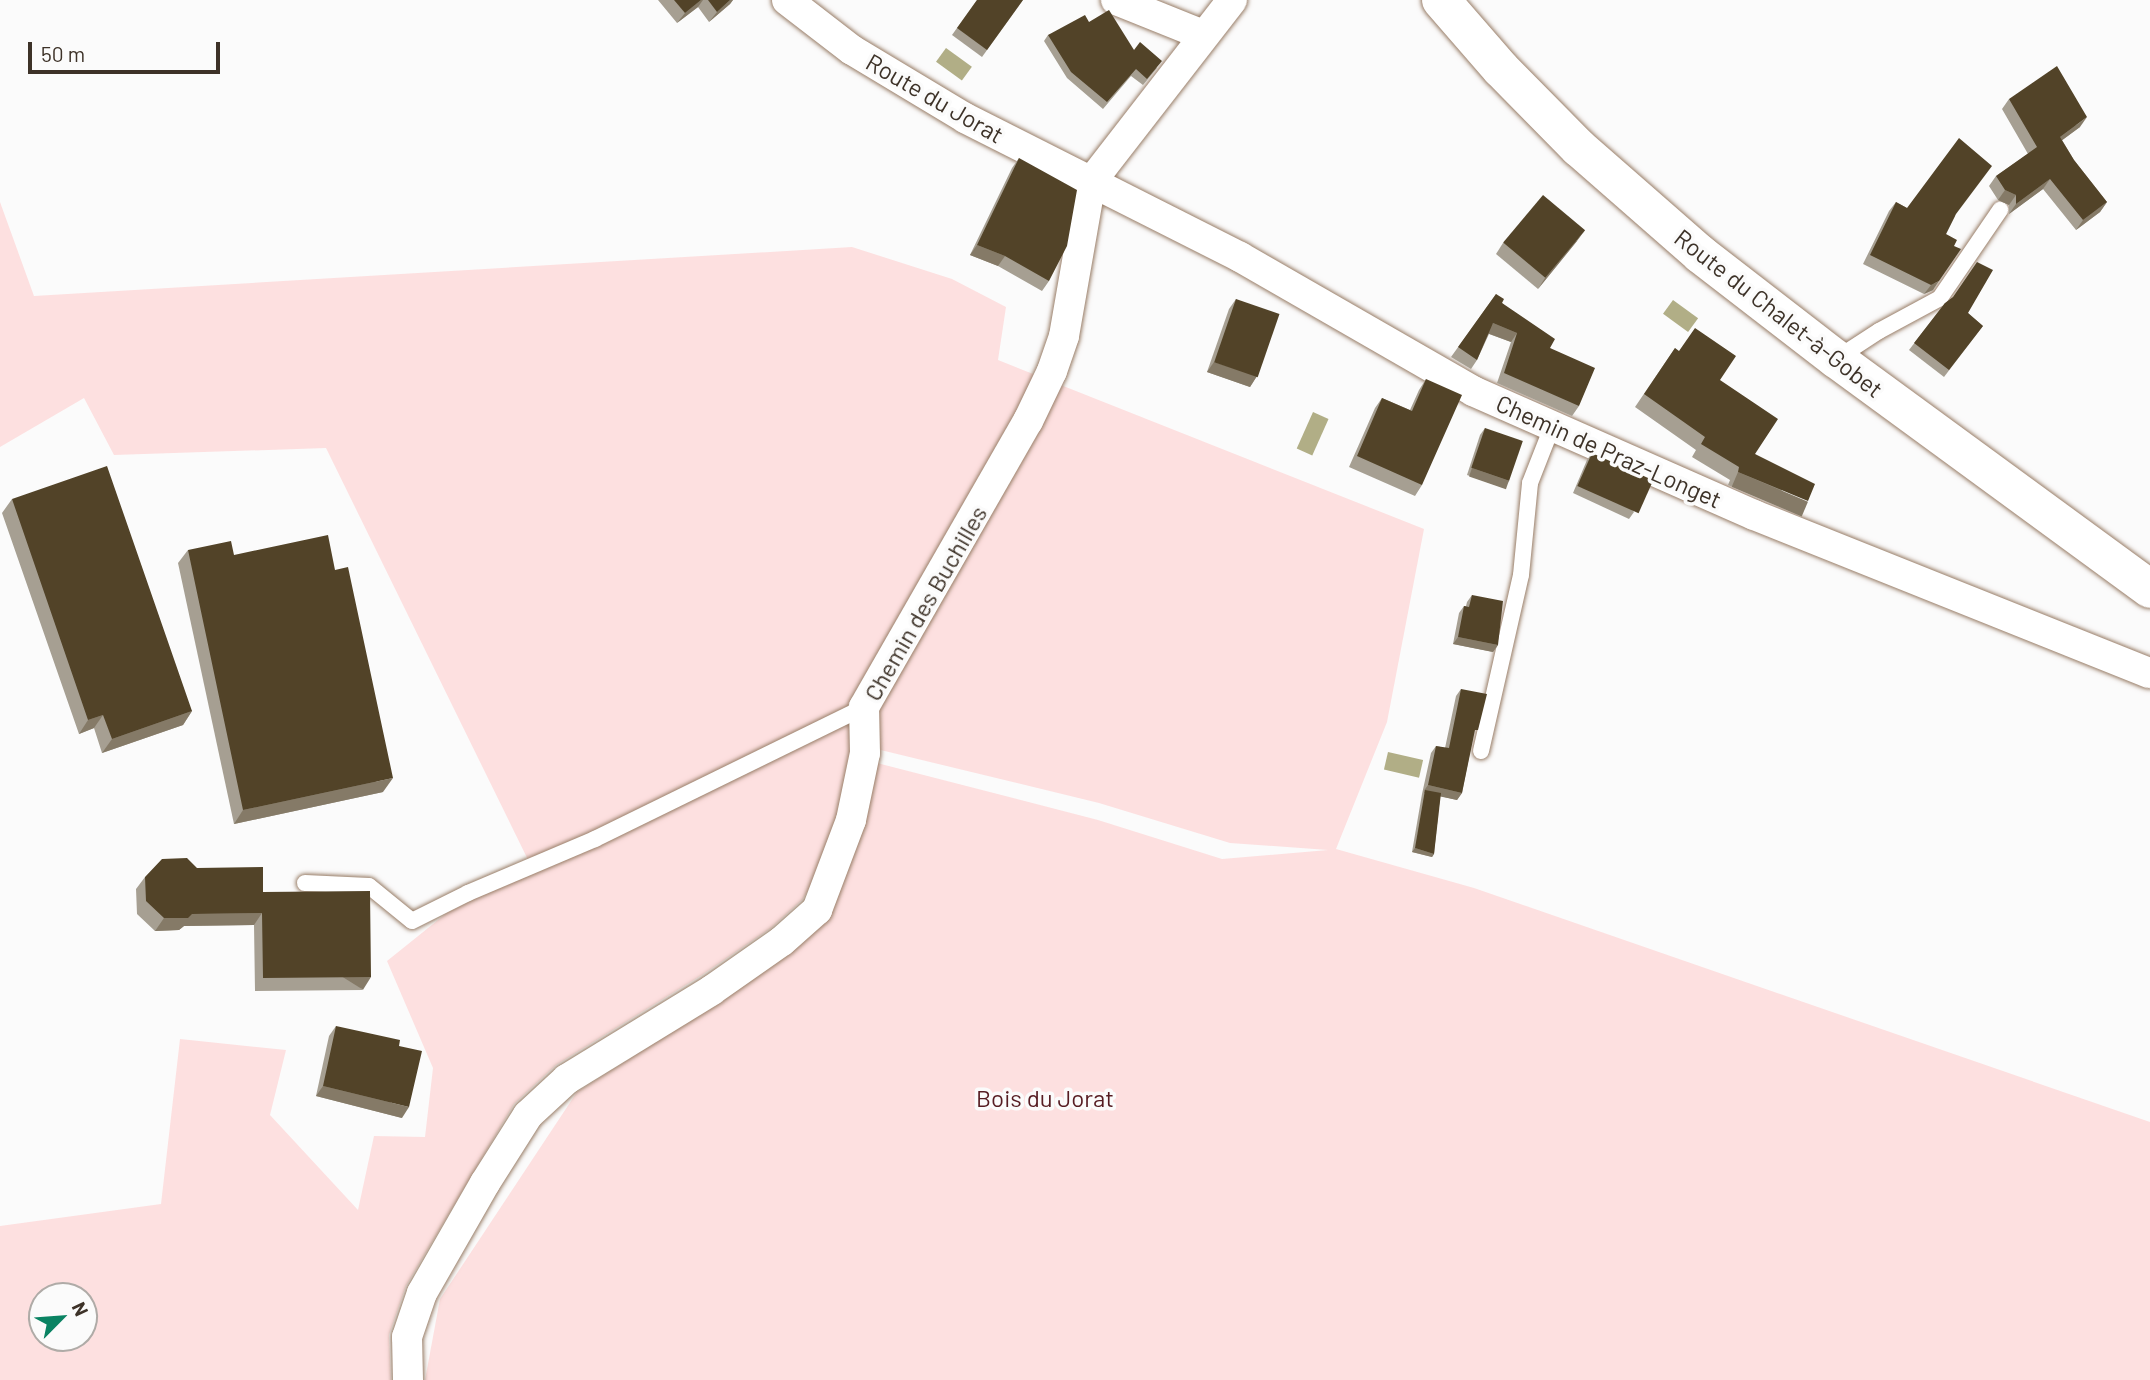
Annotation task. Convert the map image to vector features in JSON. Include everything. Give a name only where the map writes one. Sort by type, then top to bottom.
[{"type":"main road","name":"Route du Chalet-à-Gobet","points":[[1441,0],[1501,69],[1599,166],[1700,254],[1836,359],[2150,589]]},
{"type":"street","name":"Route du Jorat","points":[[787,0],[852,50],[965,118],[1091,182]]},
{"type":"street","points":[[1116,0],[1203,35]]},
{"type":"street","name":"Chemin des Buchilles","points":[[408,1380],[407,1337],[422,1293],[485,1183],[528,1115],[567,1079],[722,983],[782,942],[817,911],[851,820],[865,753],[864,707],[1028,421],[1052,371],[1065,336],[1091,182],[1232,0]]},
{"type":"street","name":"Chemin de Praz-Longet","points":[[1091,182],[1240,257],[1473,391],[1754,515],[2150,673]]},
{"type":"lane","points":[[1836,359],[1940,298],[2000,210]]},
{"type":"lane","points":[[1481,751],[1521,575],[1530,483],[1552,426]]},
{"type":"lane","points":[[305,883],[369,886],[412,921],[468,893],[595,839],[864,707]]},
{"type":"green space","name":"Bois du Jorat","points":[[0,202],[34,296],[852,247],[952,279],[1006,307],[998,360],[1424,529],[1387,722],[1336,849],[1474,888],[2150,1122],[2150,1380],[425,1380],[440,1299],[577,1092],[716,1004],[829,915],[877,763],[1098,820],[1222,859],[1328,850],[1230,843],[1099,803],[860,745],[840,819],[818,874],[802,900],[771,928],[702,975],[556,1065],[514,1104],[406,1286],[389,1335],[391,1380],[0,1380],[0,1226],[161,1204],[180,1039],[286,1050],[270,1115],[358,1210],[374,1136],[425,1137],[433,1068],[387,961],[448,912],[533,870],[326,448],[114,455],[84,398],[0,447]]},
{"type":"shaded area","points":[[946,48],[972,67],[962,81],[936,62]]},
{"type":"shaded area","points":[[1673,300],[1698,318],[1688,332],[1663,314]]},
{"type":"shaded area","points":[[1313,412],[1329,419],[1312,455],[1297,449]]},
{"type":"shaded area","points":[[1388,752],[1423,760],[1419,778],[1384,770]]},
{"type":"building","points":[[674,0],[701,0],[685,13]]},
{"type":"building","points":[[708,0],[730,0],[717,12]]},
{"type":"building","points":[[977,0],[1023,0],[987,50],[957,28]]},
{"type":"building","points":[[1109,10],[1134,50],[1140,42],[1162,61],[1147,79],[1136,69],[1107,102],[1071,72],[1048,35],[1085,15],[1089,22]]},
{"type":"building","points":[[2057,66],[2087,117],[2060,137],[2074,160],[2107,202],[2083,220],[2050,179],[2016,204],[2016,195],[2005,190],[1996,176],[2037,147],[2009,99]]},
{"type":"building","points":[[1959,138],[1992,166],[1956,214],[1946,234],[1957,240],[1954,246],[1961,249],[1939,281],[1931,285],[1870,255],[1896,202],[1907,208]]},
{"type":"building","points":[[1019,158],[1077,190],[1067,246],[1049,281],[1005,256],[977,245]]},
{"type":"building","points":[[1543,195],[1585,230],[1545,278],[1503,242]]},
{"type":"building","points":[[1977,262],[1993,270],[1968,313],[1983,326],[1949,370],[1914,343],[1945,303],[1953,297]]},
{"type":"building","points":[[1496,294],[1504,299],[1502,303],[1555,339],[1550,348],[1595,368],[1579,406],[1504,373],[1517,333],[1493,323],[1477,360],[1458,347]]},
{"type":"building","points":[[1236,299],[1279,314],[1258,377],[1214,362]]},
{"type":"building","points":[[1695,328],[1736,356],[1720,380],[1778,419],[1755,454],[1815,484],[1808,501],[1738,472],[1739,467],[1701,444],[1705,437],[1644,394],[1675,348],[1679,351]]},
{"type":"building","points":[[1426,379],[1462,395],[1422,485],[1357,456],[1382,398],[1412,411]]},
{"type":"building","points":[[1485,428],[1523,441],[1509,481],[1471,468]]},
{"type":"building","points":[[1592,453],[1653,480],[1639,513],[1577,486]]},
{"type":"building","points":[[107,466],[192,711],[112,739],[103,715],[88,720],[12,499]]},
{"type":"building","points":[[328,535],[335,570],[348,567],[393,778],[243,810],[188,550],[231,541],[234,555]]},
{"type":"building","points":[[1472,595],[1503,601],[1498,645],[1458,637],[1464,606],[1469,607]]},
{"type":"building","points":[[1461,689],[1487,694],[1478,730],[1475,730],[1462,793],[1428,785],[1436,746],[1449,748]]},
{"type":"building","points":[[1425,790],[1441,793],[1434,854],[1415,848]]},
{"type":"building","points":[[187,858],[197,868],[263,867],[263,892],[370,891],[371,977],[263,978],[262,913],[192,914],[188,918],[164,918],[146,901],[145,877],[162,859]]},
{"type":"building","points":[[336,1026],[400,1040],[399,1046],[422,1051],[409,1107],[323,1086]]}]
